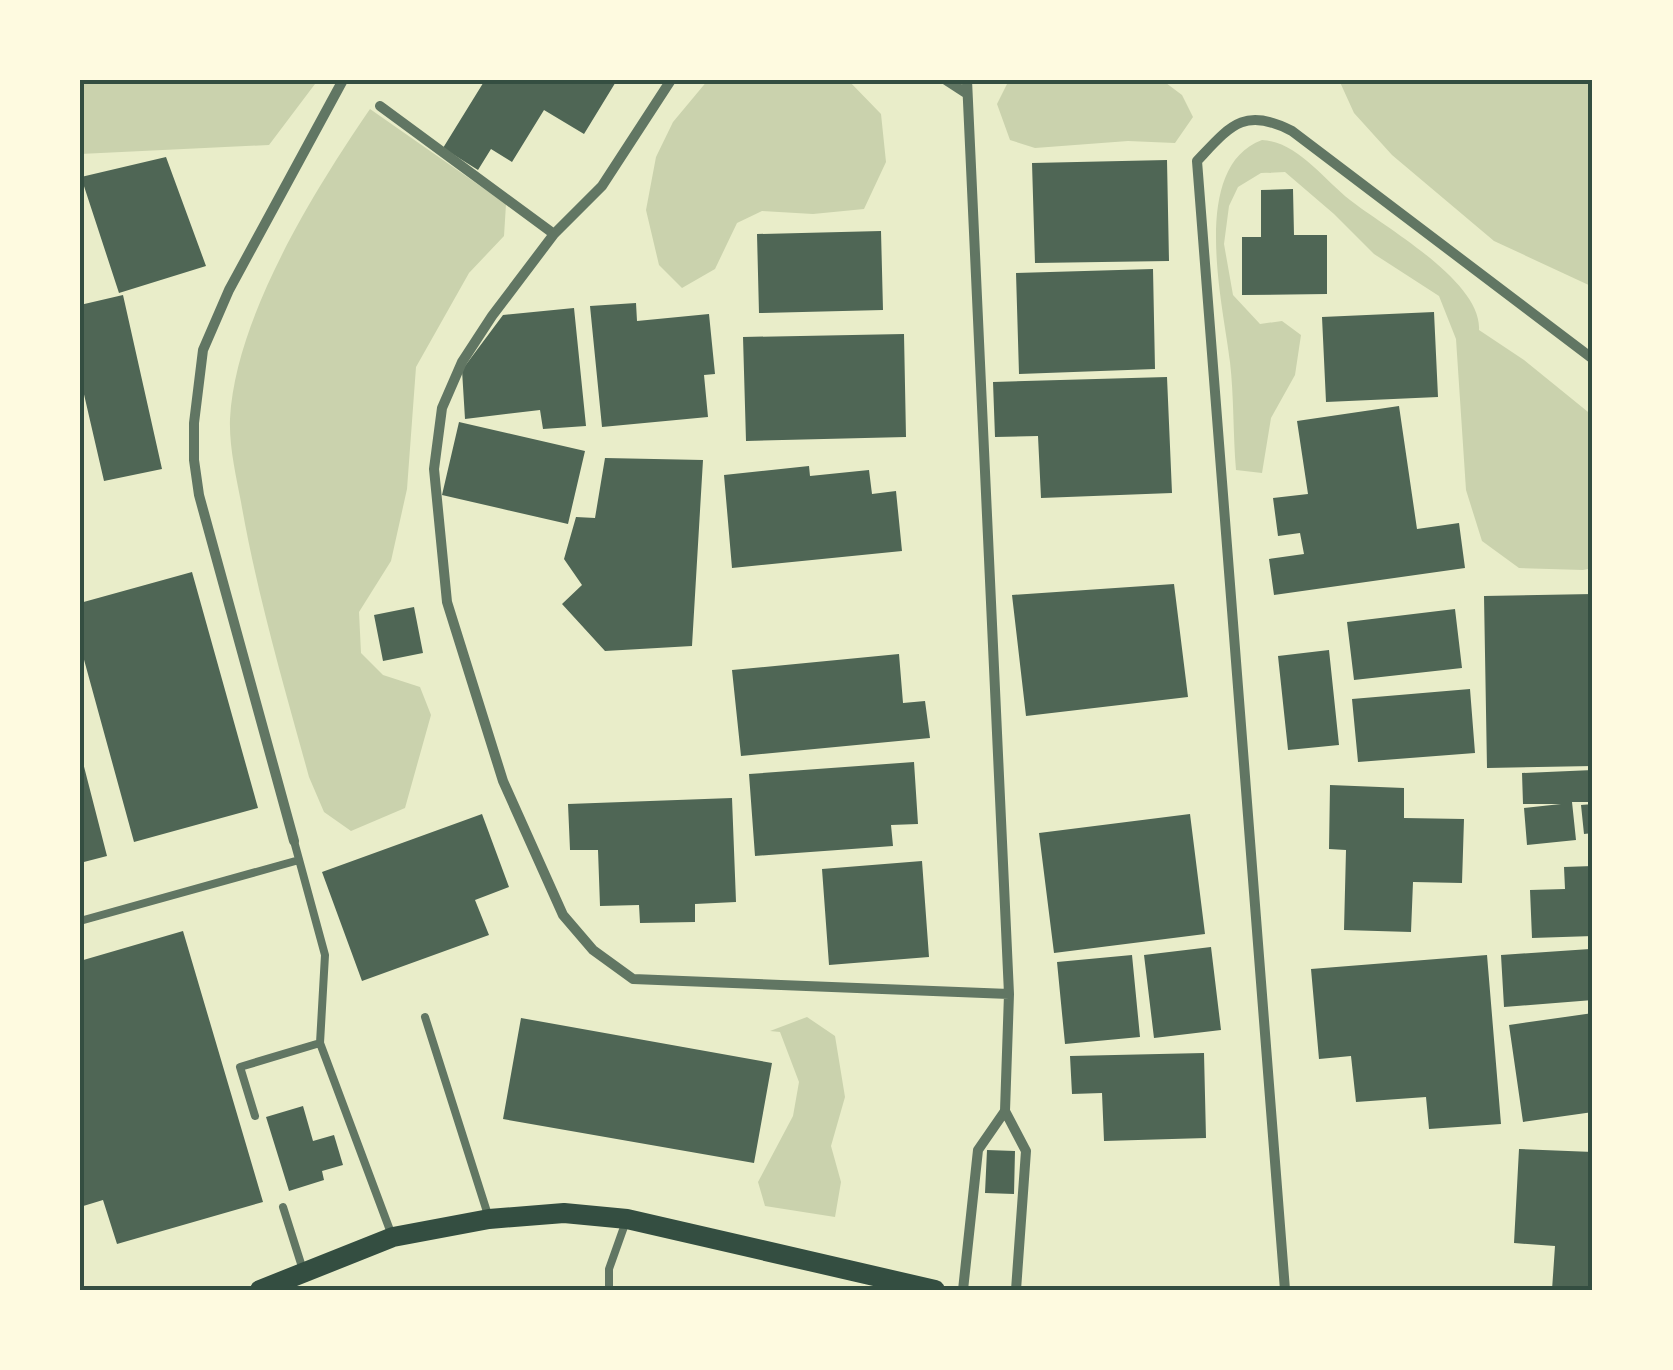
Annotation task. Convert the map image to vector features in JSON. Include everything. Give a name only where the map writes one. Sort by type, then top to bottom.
[{"type":"main road","points":[[260,1290],[392,1237],[489,1219],[564,1213],[627,1219],[934,1290]]},
{"type":"street","points":[[294,841],[199,494],[194,423],[203,350],[209,335],[229,290],[343,80]]},
{"type":"street","points":[[671,80],[602,186],[554,234],[492,316],[462,362],[442,408],[434,469],[447,602],[503,781],[563,916],[593,950],[633,979],[1008,994]]},
{"type":"street","points":[[946,80],[966,86],[1008,994],[1005,1112],[1026,1151],[1016,1290]]},
{"type":"street","points":[[380,106],[554,234]]},
{"type":"street","points":[[1285,1290],[1197,160],[1220,136],[1256,117],[1282,126],[1593,359]]},
{"type":"street","points":[[963,1290],[978,1150],[1005,1112]]},
{"type":"lane","points":[[294,841],[325,955],[320,1043],[392,1237]]},
{"type":"lane","points":[[80,921],[299,860]]},
{"type":"lane","points":[[425,1017],[489,1219]]},
{"type":"lane","points":[[255,1116],[240,1067],[320,1043]]},
{"type":"lane","points":[[283,1207],[303,1272]]},
{"type":"lane","points":[[609,1290],[609,1268],[627,1219]]},
{"type":"green space","points":[[80,80],[318,80],[269,145],[80,154]]},
{"type":"green space","points":[[708,80],[848,80],[881,114],[886,162],[864,209],[813,214],[762,211],[737,223],[715,269],[682,288],[659,265],[646,210],[656,157],[673,122]]},
{"type":"green space","points":[[1009,80],[1162,80],[1182,95],[1193,117],[1175,143],[1128,141],[1035,148],[1010,140],[997,104]]},
{"type":"green space","points":[[1339,80],[1593,80],[1593,287],[1494,241],[1392,155],[1354,113]]},
{"type":"green space","points":[[370,109],[506,204],[504,236],[469,273],[416,367],[407,489],[391,561],[359,612],[361,653],[383,675],[420,687],[431,715],[405,808],[351,831],[324,812],[309,777],[255,571],[233,461],[230,419],[235,380],[262,298],[302,216]]},
{"type":"green space","points":[[1262,140],[1299,154],[1350,200],[1428,257],[1465,293],[1476,311],[1479,330],[1524,360],[1593,416],[1593,568],[1519,568],[1482,541],[1466,490],[1456,339],[1439,296],[1374,254],[1285,172],[1261,173],[1238,187],[1229,206],[1224,244],[1233,295],[1260,324],[1282,321],[1301,335],[1295,375],[1271,418],[1262,473],[1236,470],[1231,375],[1218,273],[1218,207],[1225,178],[1239,155]]},
{"type":"green space","points":[[807,1017],[835,1036],[845,1097],[831,1146],[841,1182],[835,1217],[765,1206],[758,1182],[793,1116],[799,1082],[780,1032],[770,1031]]},
{"type":"building","points":[[485,80],[617,80],[584,134],[544,110],[512,162],[491,149],[478,170],[443,148]]},
{"type":"building","points":[[166,157],[206,266],[119,293],[81,177]]},
{"type":"building","points":[[1167,160],[1169,261],[1035,263],[1032,163]]},
{"type":"building","points":[[1293,189],[1294,235],[1327,235],[1327,294],[1242,295],[1242,237],[1261,237],[1261,190]]},
{"type":"building","points":[[881,231],[883,310],[759,313],[757,234]]},
{"type":"building","points":[[1153,269],[1155,369],[1019,374],[1016,273]]},
{"type":"building","points":[[123,295],[162,469],[104,481],[80,377],[80,305]]},
{"type":"building","points":[[636,303],[637,321],[709,314],[715,374],[704,375],[708,417],[602,427],[590,306]]},
{"type":"building","points":[[574,308],[586,426],[543,429],[540,410],[465,419],[462,370],[503,315]]},
{"type":"building","points":[[1434,312],[1438,397],[1326,402],[1322,317]]},
{"type":"building","points":[[904,334],[906,437],[746,441],[743,337]]},
{"type":"building","points":[[1167,377],[1172,493],[1041,498],[1038,436],[995,437],[993,382]]},
{"type":"building","points":[[1399,406],[1417,529],[1459,523],[1465,568],[1274,595],[1269,559],[1304,554],[1300,533],[1278,536],[1273,498],[1308,494],[1297,421]]},
{"type":"building","points":[[459,422],[585,451],[568,524],[442,495]]},
{"type":"building","points":[[605,458],[703,460],[692,646],[605,651],[562,604],[582,585],[564,559],[576,517],[595,518]]},
{"type":"building","points":[[809,466],[810,476],[869,470],[872,494],[896,491],[902,551],[732,568],[724,475]]},
{"type":"building","points":[[192,572],[258,808],[134,842],[80,645],[80,603]]},
{"type":"building","points":[[1174,584],[1188,697],[1026,716],[1012,595]]},
{"type":"building","points":[[1593,594],[1593,766],[1487,768],[1484,596]]},
{"type":"building","points":[[414,607],[423,653],[383,661],[374,615]]},
{"type":"building","points":[[1455,609],[1462,668],[1354,680],[1347,622]]},
{"type":"building","points":[[1329,650],[1339,745],[1288,750],[1278,656]]},
{"type":"building","points":[[899,654],[903,703],[925,701],[930,738],[741,756],[732,670]]},
{"type":"building","points":[[1470,689],[1475,753],[1358,762],[1352,699]]},
{"type":"building","points":[[80,751],[107,856],[80,863]]},
{"type":"building","points":[[914,762],[918,824],[891,825],[893,846],[755,856],[749,774]]},
{"type":"building","points":[[1593,770],[1593,802],[1572,802],[1576,840],[1527,845],[1524,808],[1561,804],[1523,804],[1522,773]]},
{"type":"building","points":[[1330,785],[1404,788],[1404,818],[1464,819],[1462,883],[1413,882],[1411,932],[1344,930],[1346,850],[1329,849]]},
{"type":"building","points":[[732,798],[736,902],[695,904],[695,922],[640,923],[639,905],[600,906],[598,850],[570,850],[568,804]]},
{"type":"building","points":[[1593,804],[1593,833],[1584,834],[1581,805]]},
{"type":"building","points":[[482,814],[509,887],[475,900],[489,935],[362,981],[322,872]]},
{"type":"building","points":[[1190,814],[1205,934],[1054,953],[1039,833]]},
{"type":"building","points":[[922,861],[929,957],[829,965],[822,869]]},
{"type":"building","points":[[1593,866],[1593,936],[1532,938],[1530,890],[1565,889],[1564,867]]},
{"type":"building","points":[[183,931],[263,1202],[117,1244],[103,1200],[80,1207],[80,961]]},
{"type":"building","points":[[1211,947],[1221,1030],[1154,1038],[1144,955]]},
{"type":"building","points":[[1590,949],[1593,1000],[1504,1007],[1501,955]]},
{"type":"building","points":[[1132,955],[1140,1037],[1065,1044],[1057,962]]},
{"type":"building","points":[[1487,955],[1501,1124],[1429,1129],[1426,1097],[1356,1102],[1351,1056],[1319,1059],[1311,969]]},
{"type":"building","points":[[1593,1013],[1593,1112],[1523,1122],[1509,1025]]},
{"type":"building","points":[[521,1018],[772,1063],[754,1163],[503,1119]]},
{"type":"building","points":[[1204,1053],[1206,1138],[1104,1141],[1102,1093],[1072,1094],[1070,1056]]},
{"type":"building","points":[[303,1106],[313,1141],[334,1135],[343,1165],[322,1171],[324,1180],[289,1191],[266,1117]]},
{"type":"building","points":[[1519,1149],[1593,1152],[1593,1290],[1552,1290],[1555,1246],[1514,1243]]},
{"type":"building","points":[[987,1150],[1015,1151],[1014,1194],[985,1193]]}]
